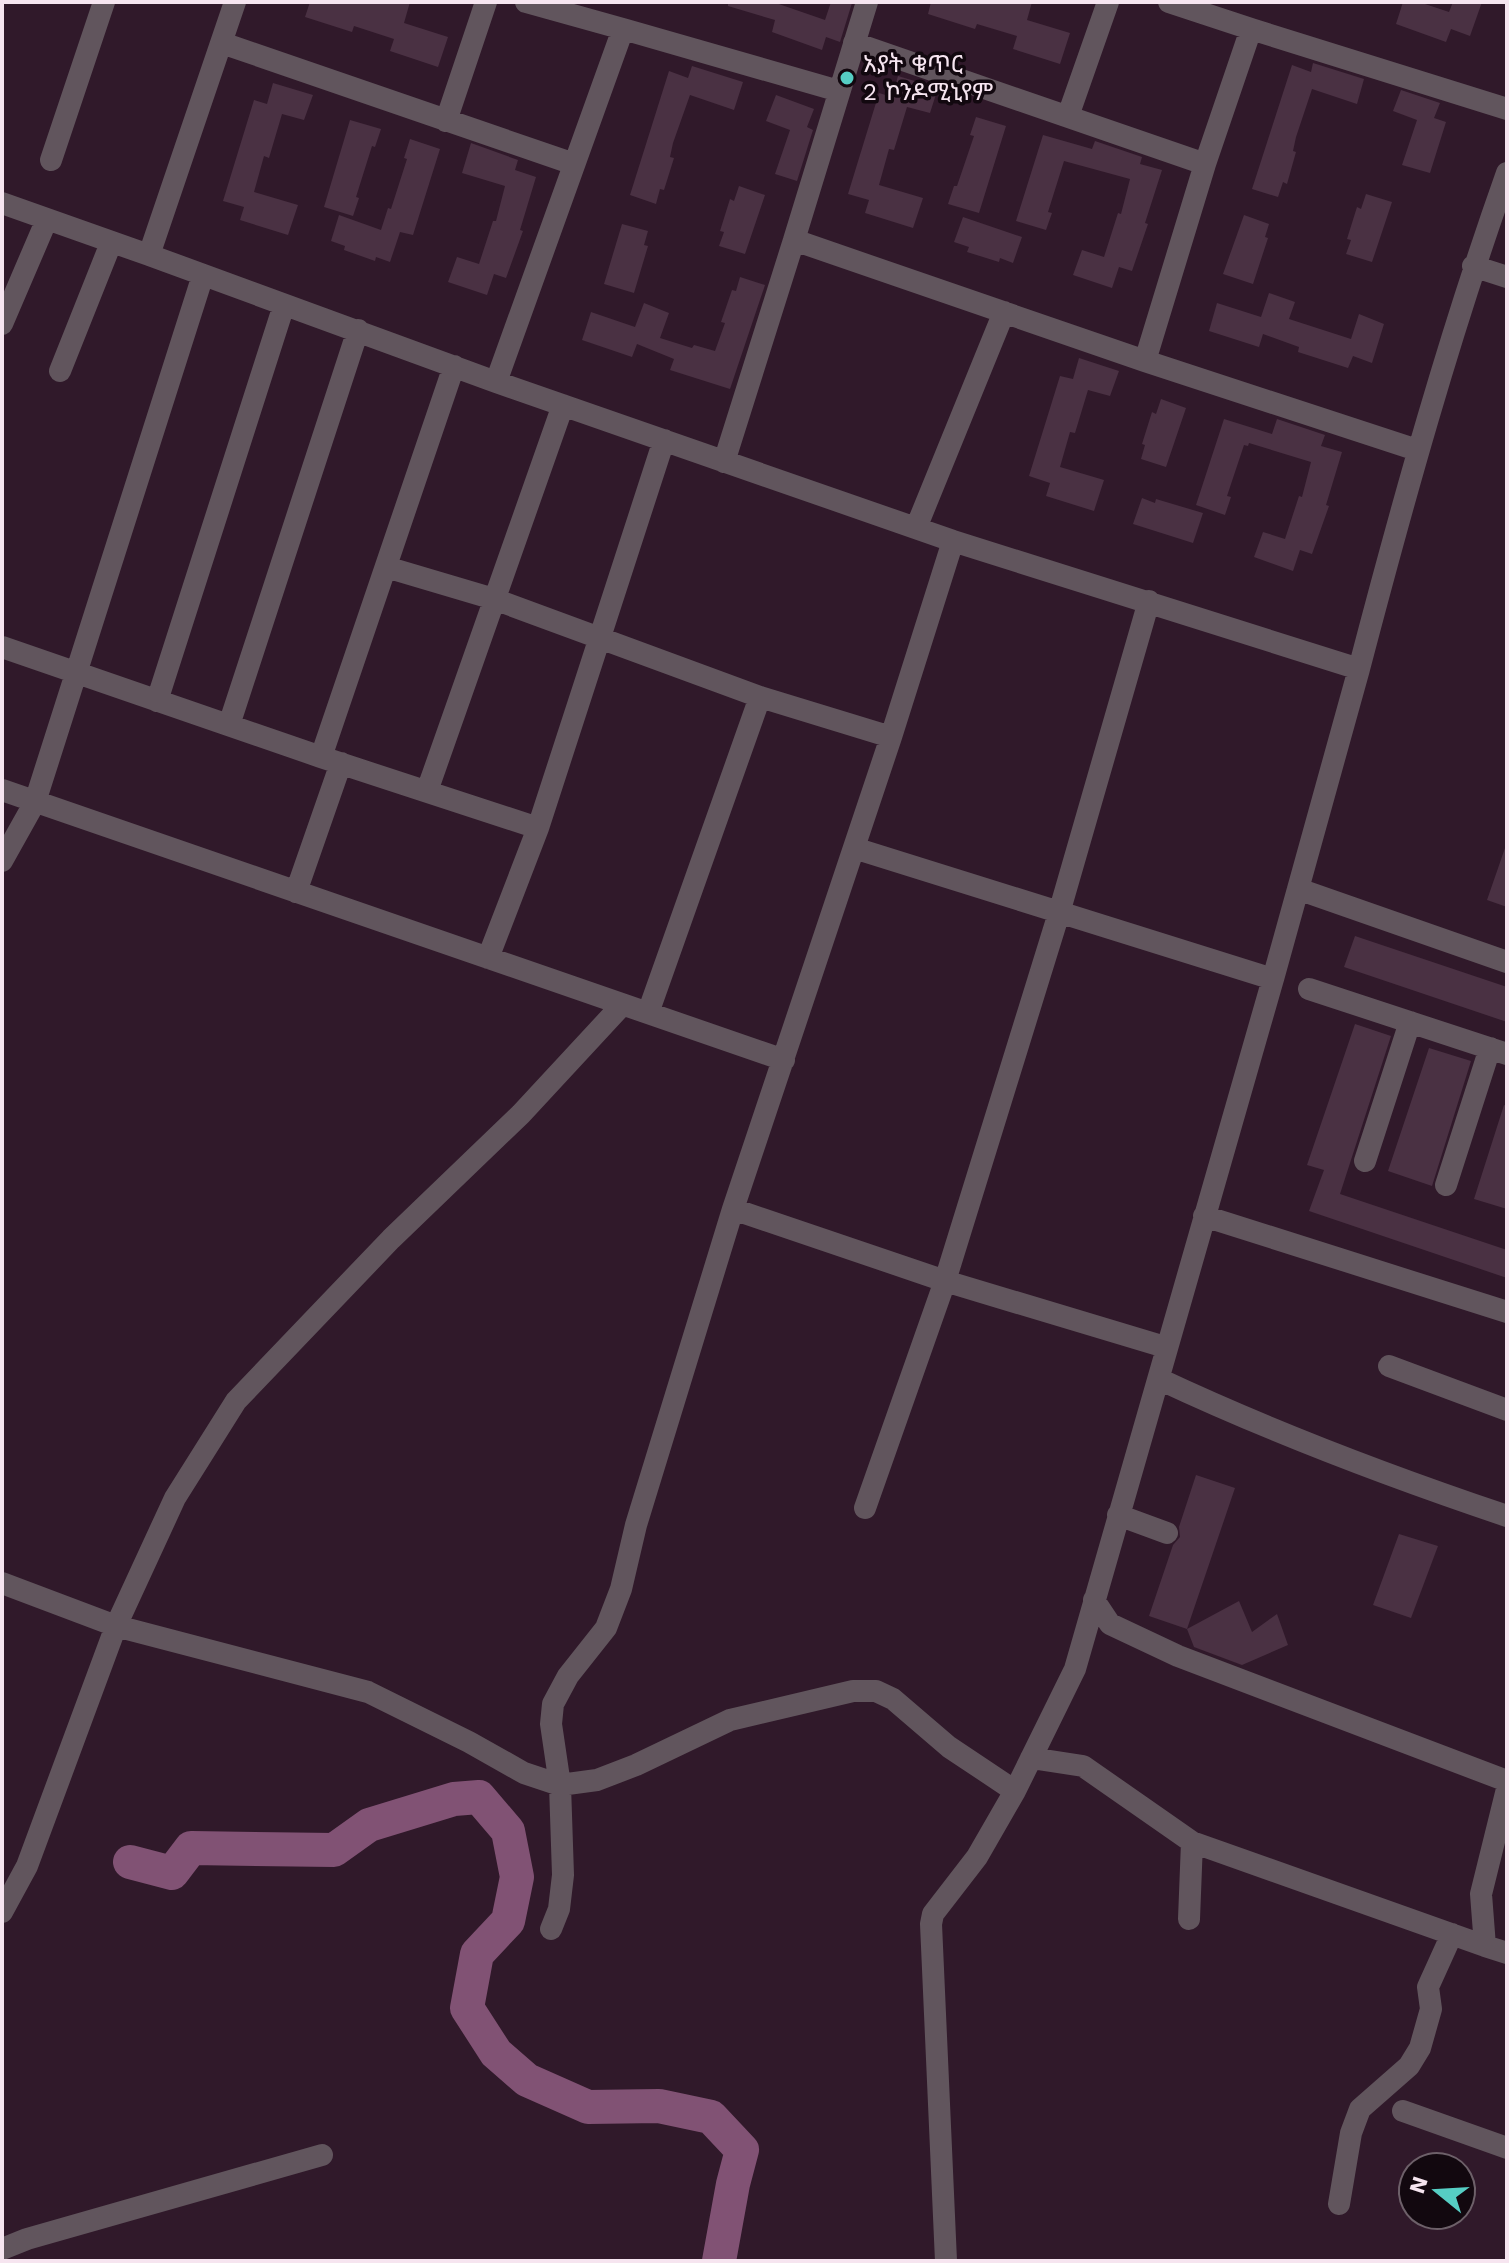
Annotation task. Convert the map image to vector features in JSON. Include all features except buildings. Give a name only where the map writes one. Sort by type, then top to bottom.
[{"type":"street","points":[[51,160],[104,2]]},
{"type":"street","points":[[149,255],[235,2]]},
{"type":"street","points":[[446,121],[486,2]]},
{"type":"street","points":[[526,2],[839,91]]},
{"type":"street","points":[[724,462],[867,2]]},
{"type":"street","points":[[1068,116],[1108,2]]},
{"type":"street","points":[[1169,2],[1507,109]]},
{"type":"street","points":[[496,382],[623,29]]},
{"type":"street","points":[[1145,361],[1205,164],[1251,29]]},
{"type":"street","points":[[222,43],[574,164]]},
{"type":"street","points":[[854,43],[1205,164]]},
{"type":"street","points":[[946,2261],[933,1914],[977,1857],[1015,1791],[1075,1669],[1273,979],[1417,450],[1473,266],[1507,173]]},
{"type":"street","points":[[2,203],[496,382],[953,541],[1359,669]]},
{"type":"street","points":[[4,313],[47,219]]},
{"type":"street","points":[[794,240],[1145,361],[1417,450]]},
{"type":"street","points":[[60,371],[111,243]]},
{"type":"street","points":[[1473,266],[1507,277]]},
{"type":"street","points":[[2,861],[35,802],[203,275]]},
{"type":"street","points":[[157,701],[284,305]]},
{"type":"street","points":[[916,528],[1004,312]]},
{"type":"street","points":[[229,725],[358,330]]},
{"type":"street","points":[[296,892],[386,567],[454,366]]},
{"type":"street","points":[[427,791],[563,405]]},
{"type":"street","points":[[488,958],[538,828],[664,440]]},
{"type":"street","points":[[551,1929],[559,1909],[563,1875],[560,1785],[551,1724],[553,1704],[561,1686],[612,1616],[636,1525],[733,1209],[891,737],[953,541]]},
{"type":"street","points":[[386,567],[494,599],[760,697],[891,737]]},
{"type":"street","points":[[865,1508],[945,1281],[1059,913],[1149,601]]},
{"type":"street","points":[[2,647],[74,674],[538,828]]},
{"type":"street","points":[[648,1013],[760,697]]},
{"type":"street","points":[[2,790],[784,1060]]},
{"type":"street","points":[[854,848],[1273,979]]},
{"type":"street","points":[[1298,889],[1507,962]]},
{"type":"street","points":[[1309,989],[1498,1051],[1446,1185]]},
{"type":"street","points":[[2,1912],[27,1866],[116,1626],[175,1498],[236,1401],[391,1239],[521,1114],[622,1005]]},
{"type":"street","points":[[1365,1161],[1410,1022]]},
{"type":"street","points":[[733,1209],[945,1281],[1165,1347]]},
{"type":"street","points":[[1204,1216],[1507,1312]]},
{"type":"street","points":[[1389,1366],[1507,1410]]},
{"type":"street","points":[[1159,1379],[1237,1416],[1388,1476],[1507,1516]]},
{"type":"street","points":[[1118,1515],[1167,1533]]},
{"type":"street","points":[[2,1583],[116,1626],[368,1692],[524,1773],[560,1785],[597,1780],[730,1720],[853,1691],[876,1691],[893,1699],[949,1747],[1015,1791]]},
{"type":"street","points":[[1094,1600],[1110,1624],[1178,1656],[1507,1781]]},
{"type":"street","points":[[1031,1758],[1083,1766],[1192,1842],[1507,1953]]},
{"type":"street","points":[[1485,1946],[1481,1894],[1507,1789]]},
{"type":"street","points":[[1189,1919],[1192,1842]]},
{"type":"street","points":[[1339,2204],[1351,2133],[1360,2109],[1409,2066],[1420,2048],[1431,2009],[1428,1987],[1452,1934]]},
{"type":"street","points":[[1403,2111],[1507,2148]]},
{"type":"street","points":[[2,2249],[322,2155]]},
{"type":"waterway","points":[[130,1862],[172,1873],[191,1848],[334,1850],[369,1825],[454,1799],[479,1797],[508,1831],[517,1877],[508,1921],[477,1954],[467,2008],[496,2053],[527,2080],[588,2107],[659,2106],[711,2117],[742,2150],[719,2261]]},
{"type":"place","name":"አያት ቁጥር 2 ኮንዶሚኒየም","points":[[847,78]]}]
